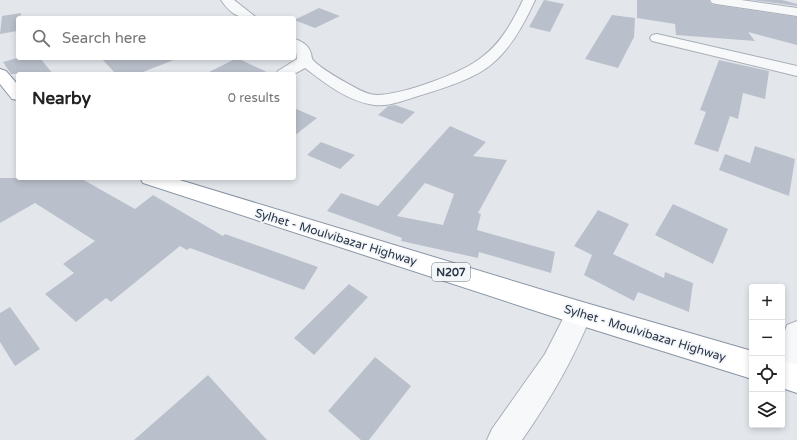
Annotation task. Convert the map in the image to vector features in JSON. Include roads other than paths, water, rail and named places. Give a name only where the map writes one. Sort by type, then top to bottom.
[{"type":"highway","points":[[0,74],[16,93]]},
{"type":"highway","name":"Sylhet - Moulvibazar Highway","points":[[156,180],[579,313],[749,364]]},
{"type":"street","points":[[227,0],[237,10],[247,16]]},
{"type":"street","points":[[296,45],[303,51],[305,61],[332,81],[362,97],[377,100],[407,93],[463,75],[487,61],[510,35],[529,0]]},
{"type":"street","points":[[716,0],[797,12]]},
{"type":"street","points":[[657,38],[797,71]]},
{"type":"street","points":[[287,72],[305,61]]},
{"type":"street","points":[[503,440],[538,391],[572,332],[579,313]]},
{"type":"street","points":[[788,376],[797,334]]}]
